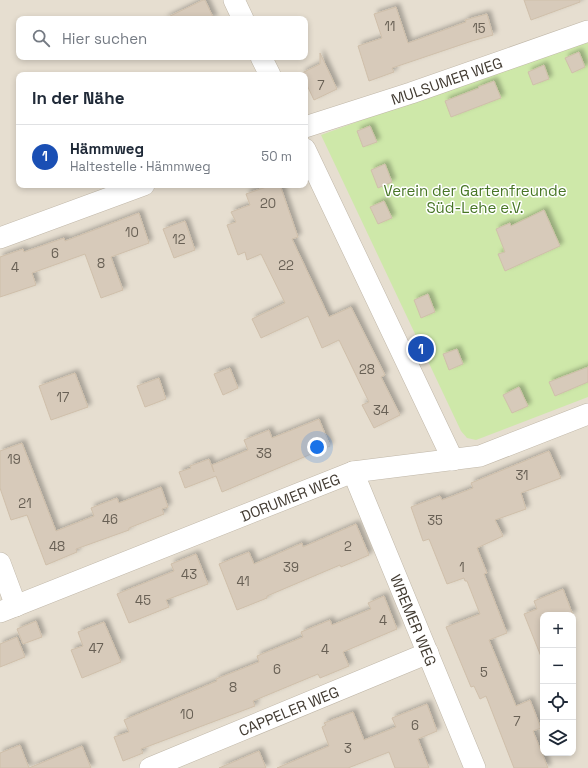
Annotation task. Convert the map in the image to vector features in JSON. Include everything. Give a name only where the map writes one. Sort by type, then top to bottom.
[{"type":"street","points":[[234,0],[242,16]]},
{"type":"street","name":"MULSUMER WEG","points":[[308,126],[411,93],[588,31]]},
{"type":"street","points":[[262,60],[268,72]]},
{"type":"street","points":[[308,155],[453,460]]},
{"type":"street","points":[[0,238],[136,188]]},
{"type":"street","name":"DORUMER WEG","points":[[8,609],[353,472],[480,456],[588,414]]},
{"type":"street","name":"WREMER WEG","points":[[353,472],[475,768]]},
{"type":"street","points":[[0,563],[8,609]]},
{"type":"street","name":"CAPPELER WEG","points":[[150,768],[428,653]]},
{"type":"shaded area","points":[[0,0],[588,0],[588,768],[0,768]]},
{"type":"green space","name":"Verein der Gartenfreunde Süd-Lehe e.V.","points":[[588,37],[588,397],[476,440],[467,438],[461,431],[321,135]]},
{"type":"building","points":[[205,0],[213,16],[170,16]]},
{"type":"building","points":[[524,0],[580,0],[580,2],[531,20]]},
{"type":"building","points":[[396,7],[408,43],[466,22],[465,20],[487,14],[493,35],[392,68],[394,72],[369,81],[358,46],[382,38],[374,14]]},
{"type":"building","points":[[579,52],[585,67],[572,73],[565,58]]},
{"type":"building","points":[[320,53],[337,89],[314,100],[308,87],[308,72],[304,72],[320,64]]},
{"type":"building","points":[[544,65],[549,79],[533,85],[528,72]]},
{"type":"building","points":[[494,81],[501,98],[451,117],[445,101]]},
{"type":"building","points":[[370,126],[377,142],[363,147],[357,131]]},
{"type":"building","points":[[385,164],[392,182],[378,188],[371,170]]},
{"type":"building","points":[[263,188],[281,188],[298,237],[292,239],[329,317],[351,307],[385,375],[381,377],[400,415],[374,428],[362,405],[369,402],[339,340],[322,348],[308,316],[261,338],[252,319],[285,303],[261,254],[247,260],[245,252],[238,255],[227,225],[236,222],[231,212],[250,205],[246,194]]},
{"type":"building","points":[[384,201],[392,218],[378,224],[370,207]]},
{"type":"building","points":[[544,210],[560,246],[505,271],[498,254],[505,252],[496,229],[510,223],[511,226]]},
{"type":"building","points":[[139,213],[149,243],[111,257],[123,290],[101,298],[85,254],[32,273],[36,285],[0,297],[0,257],[23,249],[24,252],[64,238],[65,241]]},
{"type":"building","points":[[185,221],[195,250],[174,258],[163,229]]},
{"type":"building","points":[[428,294],[435,312],[421,318],[414,300]]},
{"type":"building","points":[[457,349],[463,364],[449,370],[443,354]]},
{"type":"building","points":[[588,367],[588,382],[555,396],[549,382]]},
{"type":"building","points":[[230,368],[238,388],[223,395],[214,374]]},
{"type":"building","points":[[75,373],[88,407],[51,420],[39,386]]},
{"type":"building","points":[[159,378],[166,399],[145,407],[137,386]]},
{"type":"building","points":[[519,387],[528,406],[512,413],[503,395]]},
{"type":"building","points":[[319,419],[330,446],[222,492],[216,476],[185,488],[179,472],[191,468],[190,466],[209,459],[214,472],[212,465],[248,450],[244,440],[269,430],[272,438]]},
{"type":"building","points":[[22,443],[56,531],[94,516],[91,508],[117,498],[119,503],[161,487],[168,507],[162,509],[164,514],[129,528],[129,530],[76,549],[77,552],[46,565],[27,515],[11,520],[0,488],[0,451]]},
{"type":"building","points":[[549,451],[561,478],[521,493],[526,509],[495,520],[503,536],[477,548],[487,573],[484,574],[507,633],[489,640],[516,706],[530,700],[540,725],[540,728],[533,731],[540,748],[540,756],[543,756],[548,768],[514,768],[486,696],[480,699],[474,686],[471,687],[446,627],[480,614],[467,581],[465,581],[464,578],[447,584],[429,539],[423,541],[411,507],[440,496],[442,500],[473,488],[471,483]]},
{"type":"building","points":[[356,524],[369,555],[341,567],[340,565],[237,610],[219,564],[249,552],[254,564],[302,543],[303,547]]},
{"type":"building","points":[[196,554],[208,584],[166,600],[169,607],[129,623],[117,594],[174,571],[171,564]]},
{"type":"building","points":[[563,589],[572,612],[540,612],[540,654],[524,614],[537,609],[534,601]]},
{"type":"building","points":[[384,596],[397,629],[343,652],[349,666],[320,678],[318,674],[253,701],[255,706],[141,749],[143,753],[123,761],[114,737],[129,732],[124,720],[217,681],[216,679],[259,662],[257,656],[303,637],[301,632],[330,620],[332,625],[371,609],[368,603]]},
{"type":"building","points":[[36,621],[42,637],[23,644],[17,629]]},
{"type":"building","points":[[104,622],[121,662],[82,678],[71,650],[83,646],[78,632]]},
{"type":"building","points":[[17,637],[25,657],[0,667],[0,644]]},
{"type":"building","points":[[427,704],[437,731],[418,739],[429,768],[395,768],[389,752],[348,768],[277,768],[329,746],[322,727],[326,725],[324,723],[353,712],[364,740],[396,727],[392,718]]},
{"type":"building","points":[[20,745],[29,768],[0,768],[0,753]]},
{"type":"building","points":[[82,746],[91,768],[29,768]]},
{"type":"building","points":[[259,751],[266,768],[219,768]]},
{"type":"place","name":"Hämmweg","points":[[421,349]]}]
